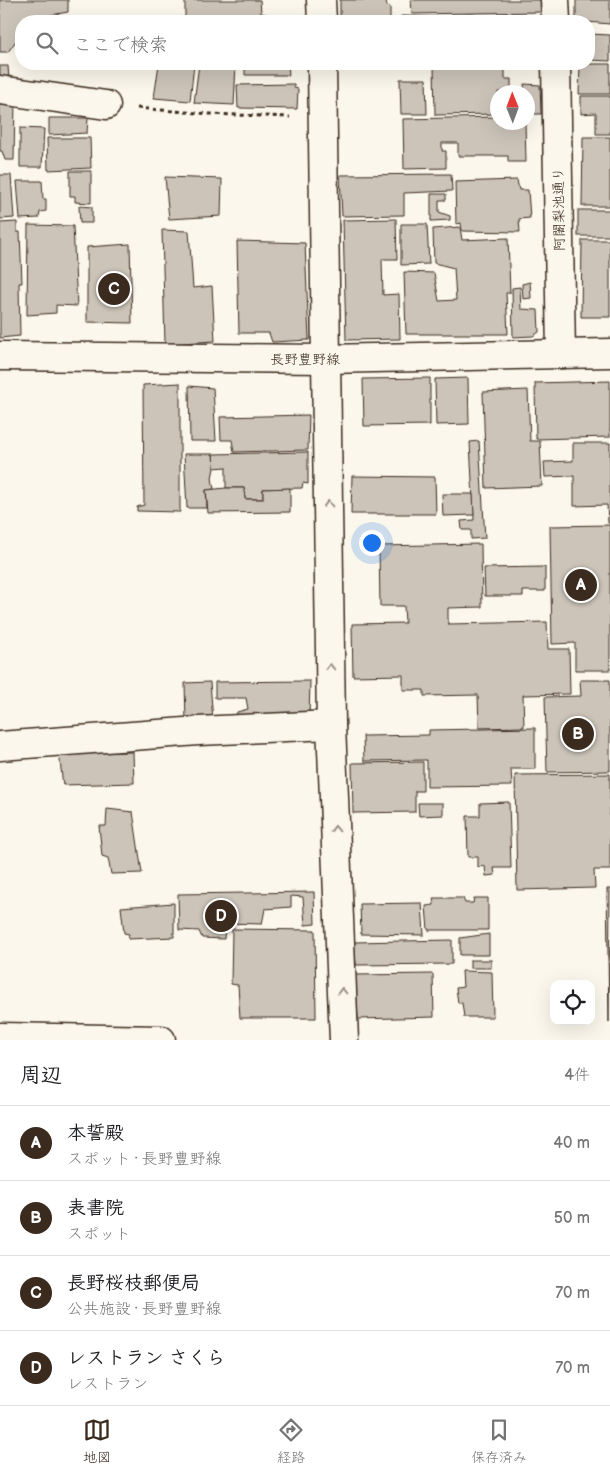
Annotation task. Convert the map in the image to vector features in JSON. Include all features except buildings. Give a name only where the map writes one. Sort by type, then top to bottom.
[{"type":"street","points":[[322,0],[322,15]]},
{"type":"street","points":[[556,0],[556,15]]},
{"type":"street","points":[[322,70],[331,724],[344,1040]]},
{"type":"street","name":"阿闍梨池通り","points":[[556,70],[561,354]]},
{"type":"street","points":[[0,90],[106,105]]},
{"type":"street","name":"長野豊野線","points":[[0,356],[326,359],[610,354]]},
{"type":"street","points":[[0,746],[198,731],[331,724]]},
{"type":"street","points":[[0,1037],[161,1040]]},
{"type":"path","points":[[106,105],[210,114],[323,118]]},
{"type":"place","name":"長野桜枝郵便局","points":[[114,289]]},
{"type":"place","name":"本誓殿","points":[[581,585]]},
{"type":"place","name":"表書院","points":[[578,734]]},
{"type":"place","name":"レストラン さくら","points":[[221,916]]}]
